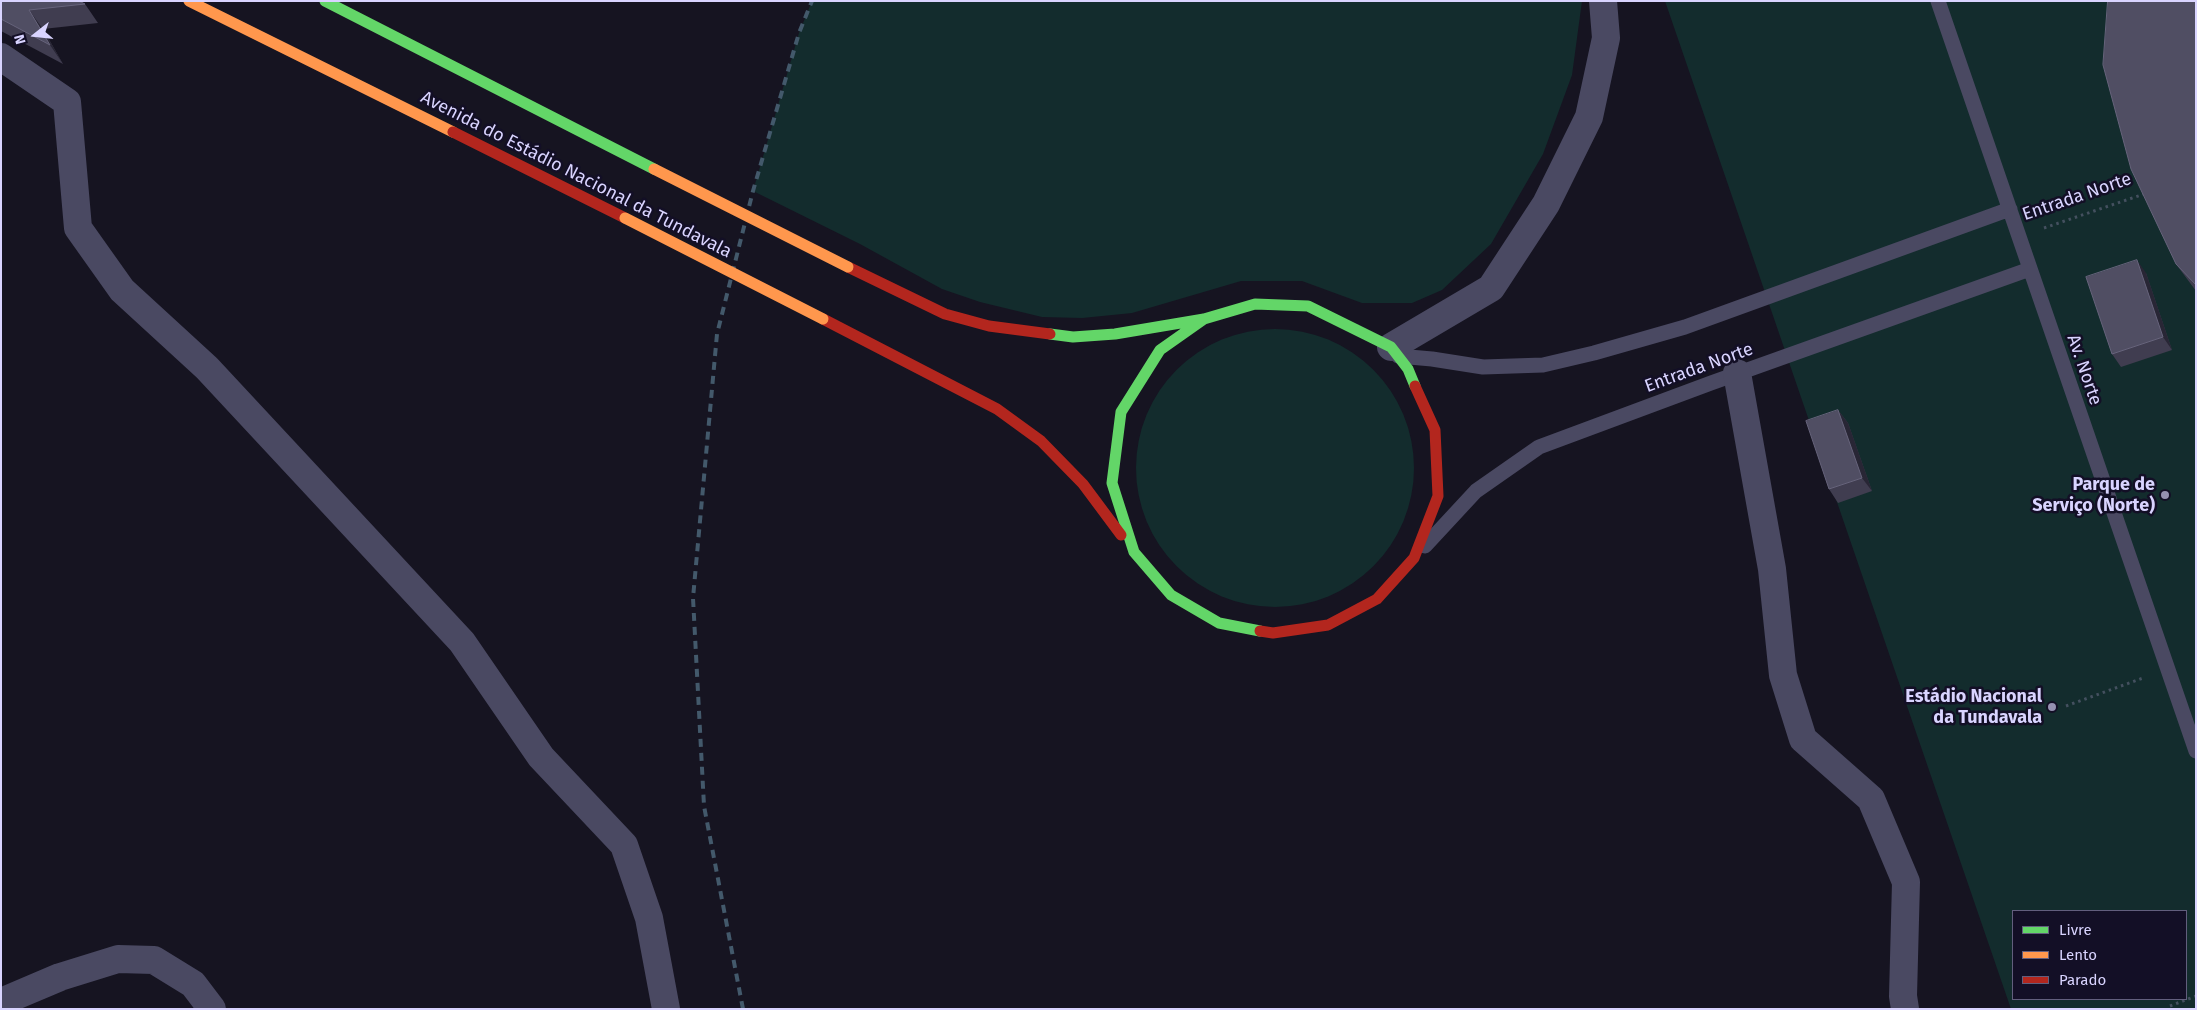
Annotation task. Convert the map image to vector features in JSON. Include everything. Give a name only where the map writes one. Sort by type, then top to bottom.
[{"type":"street","name":"Avenida do Estádio Nacional da Tundavala","points":[[189,1],[625,218],[997,409],[1041,442],[1084,484],[1134,552],[1171,595],[1219,623],[1273,633],[1328,625],[1377,599],[1414,558]]},
{"type":"street","points":[[326,1],[358,8],[654,169],[945,314],[989,326],[1073,337],[1115,334],[1204,319],[1255,304],[1308,306],[1394,352],[1408,370],[1436,430],[1438,496],[1414,558]]},
{"type":"street","points":[[1394,352],[1492,288],[1546,204],[1589,117],[1606,38],[1603,1]]},
{"type":"street","points":[[1,57],[67,102],[78,228],[122,290],[206,368],[462,642],[541,757],[624,845],[649,918],[666,1009]]},
{"type":"street","points":[[1134,552],[1112,483],[1121,412],[1160,350],[1204,319]]},
{"type":"street","points":[[1737,374],[1772,569],[1783,675],[1803,739],[1871,799],[1906,882],[1903,996],[1905,1009]]},
{"type":"street","points":[[1,1002],[60,977],[118,959],[154,960],[193,984],[212,1009]]},
{"type":"lane","name":"Av. Norte","points":[[1938,1],[2196,751]]},
{"type":"lane","name":"Entrada Norte","points":[[1394,352],[1483,367],[1543,364],[1594,353],[1685,328],[2010,210]]},
{"type":"lane","name":"Entrada Norte","points":[[1414,558],[1476,491],[1539,447],[1737,374],[2030,270]]},
{"type":"path","points":[[2145,184],[2152,202]]},
{"type":"path","name":"Entrada Norte","points":[[2019,237],[2148,193]]},
{"type":"path","points":[[2066,706],[2168,669]]},
{"type":"path","points":[[2170,1006],[2186,1000]]},
{"type":"green space","points":[[812,1],[1582,1],[1572,75],[1543,154],[1491,244],[1442,290],[1412,303],[1362,303],[1302,281],[1241,281],[1132,313],[1082,318],[1042,317],[980,302],[942,289],[860,244],[753,191],[799,33]]},
{"type":"green space","name":"Estádio Nacional da Tundavala","points":[[1665,1],[2196,1],[2196,1009],[2011,1009]]},
{"type":"green space","points":[[1289,329],[1328,339],[1341,345],[1363,360],[1383,380],[1398,402],[1404,415],[1412,441],[1414,468],[1412,495],[1398,534],[1383,556],[1363,576],[1341,591],[1302,605],[1261,607],[1222,597],[1209,591],[1187,576],[1167,556],[1152,534],[1138,495],[1136,454],[1146,415],[1152,402],[1167,380],[1187,360],[1209,345],[1248,331]]},
{"type":"building","points":[[1,1],[79,1],[85,4],[29,10],[50,45],[1,19]]},
{"type":"building","points":[[2108,1],[2196,1],[2196,285],[2176,264],[2131,169],[2103,65]]},
{"type":"building","points":[[2137,260],[2163,337],[2112,354],[2086,277]]},
{"type":"building","points":[[1838,410],[1862,478],[1829,489],[1806,421]]},
{"type":"railway","points":[[743,1009],[704,806],[693,598],[717,334],[753,191],[799,33],[812,1]]},
{"type":"traffic: fast","points":[[325,1],[654,169]]},
{"type":"traffic: fast","points":[[1050,334],[1073,337],[1115,334],[1204,319],[1255,304],[1308,306],[1391,347],[1408,369],[1415,386]]},
{"type":"traffic: fast","points":[[1204,319],[1160,350],[1121,412],[1112,483],[1134,552],[1171,595],[1219,623],[1260,631]]},
{"type":"traffic: slow","points":[[189,1],[453,132]]},
{"type":"traffic: slow","points":[[654,169],[848,267]]},
{"type":"traffic: slow","points":[[625,218],[823,319]]},
{"type":"traffic: jam","points":[[453,132],[625,218]]},
{"type":"traffic: jam","points":[[848,267],[945,314],[989,326],[1050,334]]},
{"type":"traffic: jam","points":[[823,319],[997,409],[1041,441],[1083,484],[1121,535]]},
{"type":"traffic: jam","points":[[1260,631],[1273,633],[1328,625],[1377,599],[1414,558],[1438,496],[1435,430],[1415,386]]},
{"type":"place","name":"Parque de Serviço (Norte)","points":[[2165,495]]},
{"type":"place","name":"Estádio Nacional da Tundavala","points":[[2052,707]]}]
